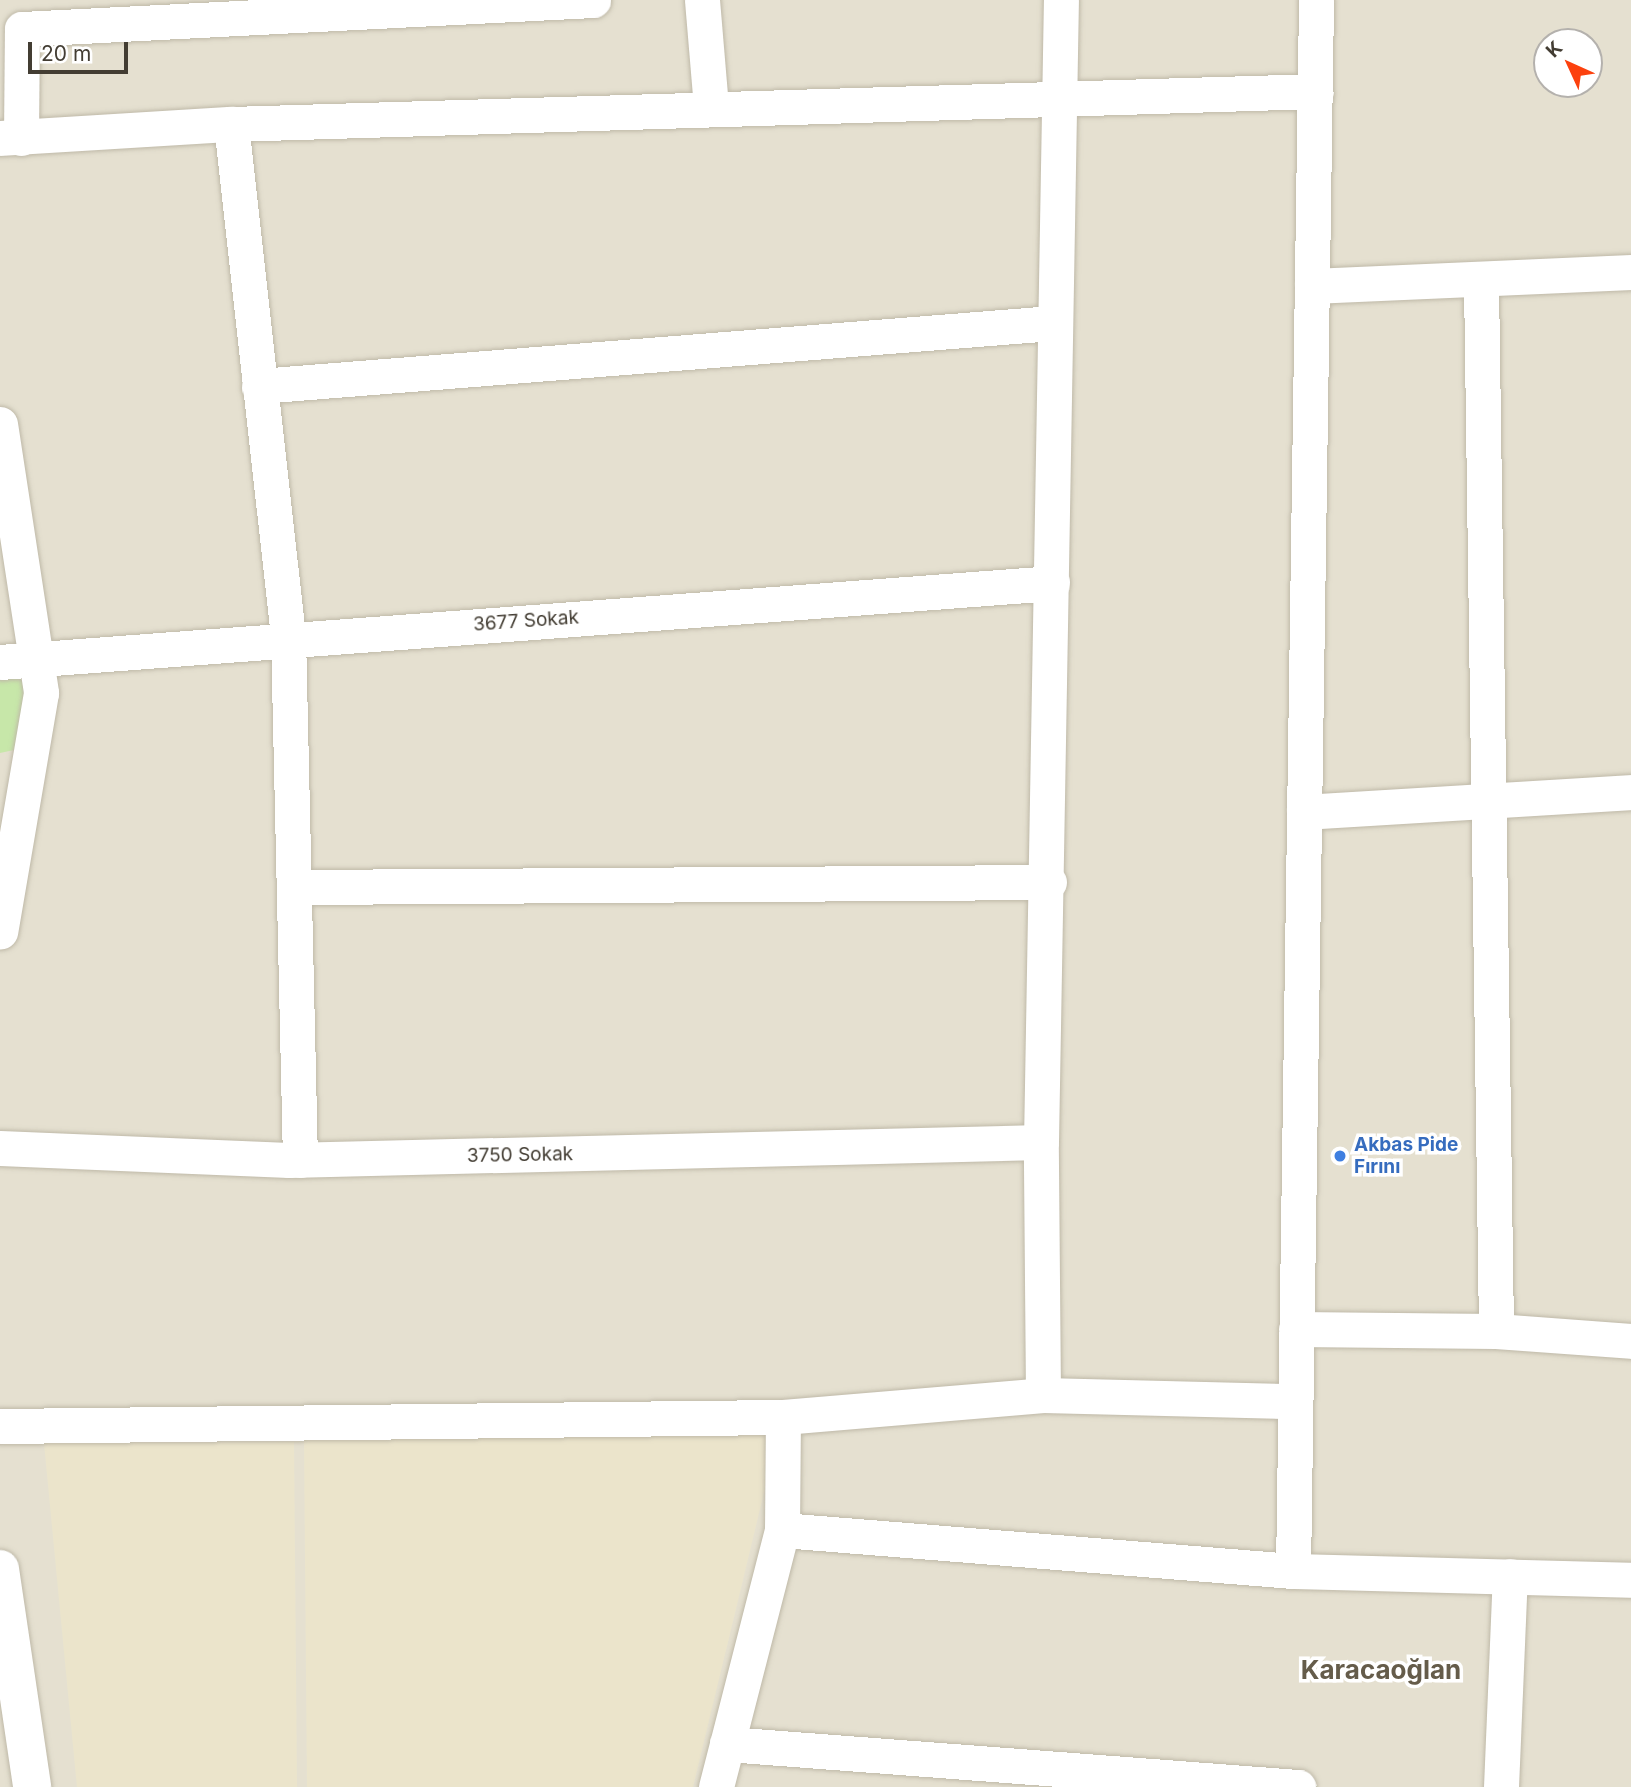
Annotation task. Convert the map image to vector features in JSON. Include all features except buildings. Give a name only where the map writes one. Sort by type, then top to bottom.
[{"type":"street","points":[[593,0],[47,15],[22,29],[11,138],[231,124],[1062,96],[1315,91]]},
{"type":"street","points":[[702,0],[711,108]]},
{"type":"street","points":[[1043,1395],[1041,1142],[1049,882],[1053,323],[1062,96],[1061,0]]},
{"type":"street","points":[[1293,1571],[1316,0]]},
{"type":"street","points":[[231,124],[288,636],[298,887],[300,1160]]},
{"type":"street","points":[[1312,286],[1481,282],[1631,272]]},
{"type":"street","points":[[1481,282],[1486,797],[1496,1331]]},
{"type":"street","points":[[259,386],[1053,323]]},
{"type":"street","points":[[0,424],[38,654],[41,693],[0,932]]},
{"type":"street","name":"3677 Sokak","points":[[0,662],[38,654],[1052,583]]},
{"type":"street","points":[[1304,812],[1486,797],[1631,792]]},
{"type":"street","points":[[298,887],[1049,882]]},
{"type":"street","name":"3750 Sokak","points":[[0,1148],[300,1160],[1041,1142]]},
{"type":"street","points":[[1296,1329],[1496,1331],[1631,1341]]},
{"type":"street","points":[[0,1426],[783,1417],[1043,1395],[1296,1401]]},
{"type":"street","points":[[716,1787],[782,1530],[783,1417]]},
{"type":"street","points":[[782,1530],[1293,1571],[1631,1580]]},
{"type":"street","points":[[0,1569],[3,1635],[32,1787]]},
{"type":"street","points":[[1501,1787],[1510,1576]]},
{"type":"street","points":[[727,1744],[1298,1787]]},
{"type":"shaded area","points":[[0,0],[1631,0],[1631,1787],[0,1787]]},
{"type":"shaded area","points":[[781,1422],[693,1787],[307,1787],[304,1440]]},
{"type":"shaded area","points":[[294,1442],[297,1787],[77,1787],[44,1443]]},
{"type":"green space","points":[[42,666],[23,748],[0,753],[0,674]]},
{"type":"place","name":"Akbas Pide Fırını","points":[[1340,1156]]},
{"type":"district","name":"Karacaoğlan","points":[[1381,1670]]}]
